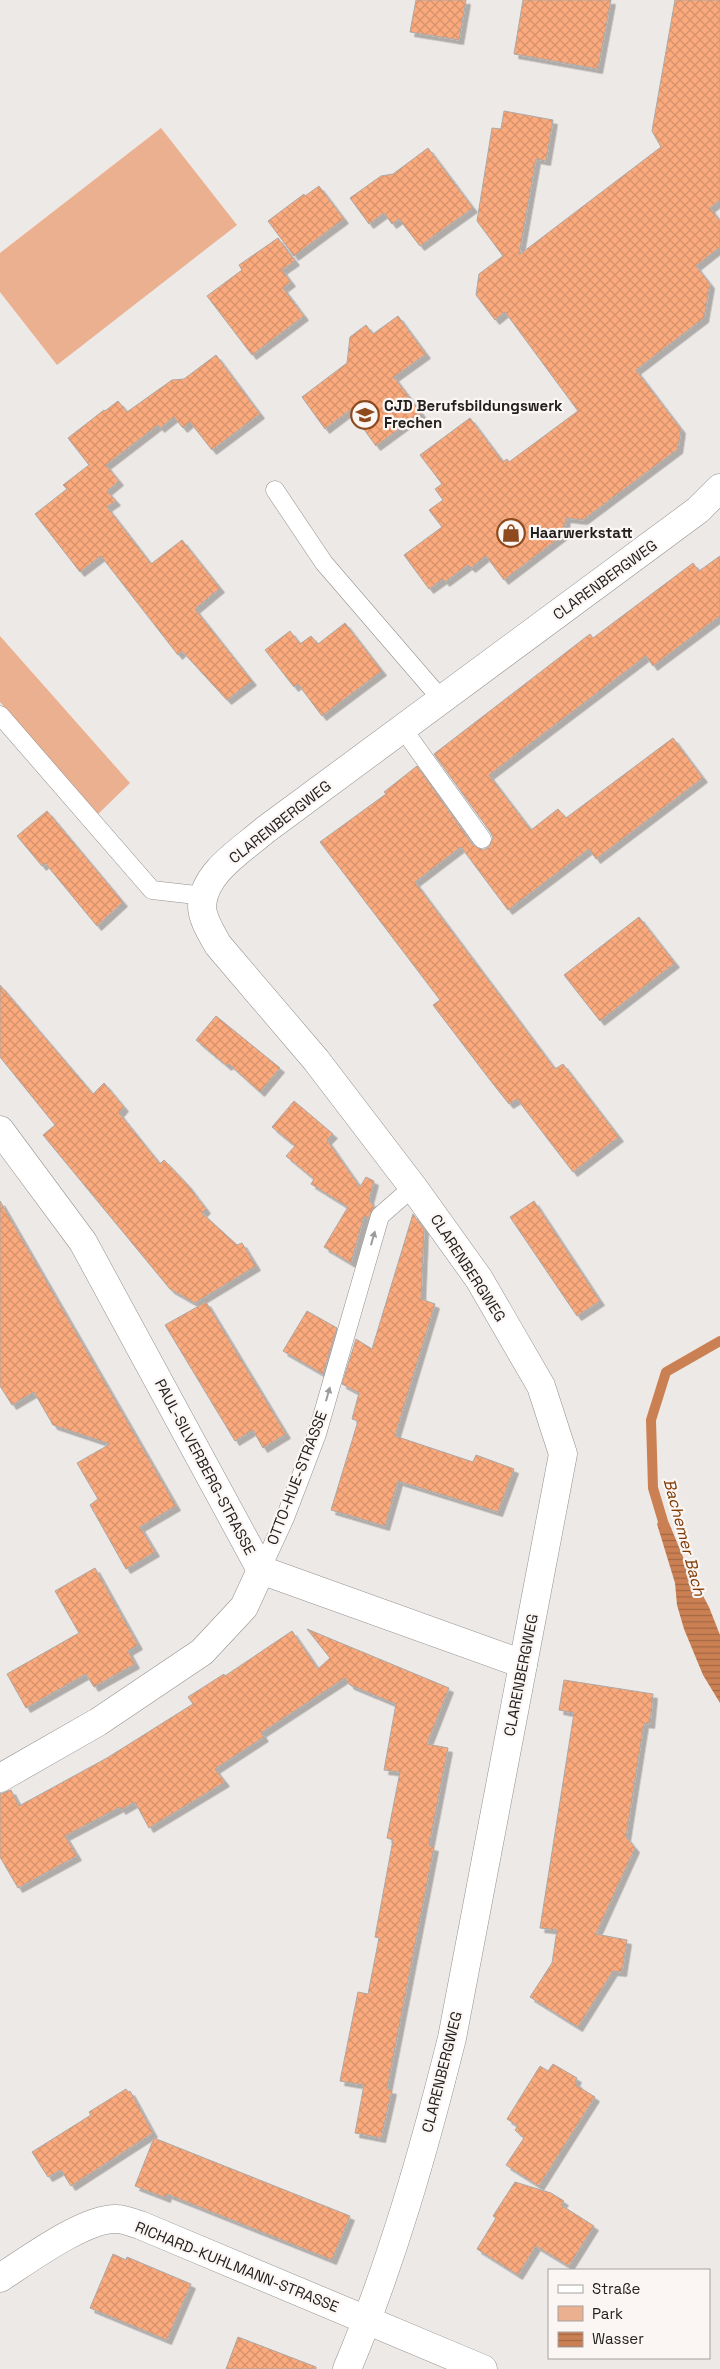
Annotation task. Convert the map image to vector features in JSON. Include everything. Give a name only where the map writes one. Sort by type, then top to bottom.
[{"type":"street","name":"CLARENBERGWEG","points":[[347,2369],[367,2321],[431,2122],[452,2038],[563,1454],[541,1386],[479,1279],[413,1187],[316,1060],[218,945],[207,926],[202,906],[207,886],[220,869],[265,830],[698,510],[720,488]]},
{"type":"street","name":"PAUL-SILVERBERG-STRASSE","points":[[3,1142],[83,1242],[261,1570],[523,1664]]},
{"type":"street","name":"OTTO-HUE-STRASSE","points":[[0,1778],[98,1722],[202,1652],[244,1606],[261,1570]]},
{"type":"street","name":"RICHARD-KUHLMANN-STRASSE","points":[[0,2278],[78,2230],[96,2221],[118,2219],[140,2225],[483,2369]]},
{"type":"lane","points":[[275,490],[324,563],[442,700]]},
{"type":"lane","points":[[0,715],[152,890],[205,896]]},
{"type":"lane","points":[[403,729],[482,839]]},
{"type":"lane","name":"OTTO-HUE-STRASSE","points":[[261,1570],[286,1518],[317,1434],[380,1216],[413,1187]]},
{"type":"green space","points":[[161,128],[237,225],[57,365],[0,292],[0,253]]},
{"type":"green space","points":[[0,636],[130,783],[96,816],[0,702]]},
{"type":"water","points":[[661,1516],[669,1523],[686,1564],[709,1607],[720,1635],[720,1703],[703,1675],[684,1629],[677,1605],[675,1583],[657,1524]]},
{"type":"building","points":[[416,0],[466,0],[459,40],[410,32]]},
{"type":"building","points":[[523,0],[611,0],[598,69],[514,54]]},
{"type":"building","points":[[675,0],[720,0],[720,200],[710,208],[720,221],[720,247],[696,266],[710,284],[704,318],[636,370],[681,429],[678,449],[583,520],[566,518],[563,535],[504,580],[486,556],[471,568],[468,565],[445,582],[443,579],[429,589],[404,555],[442,527],[429,510],[443,500],[435,489],[442,484],[420,455],[470,418],[503,462],[507,459],[509,462],[578,411],[505,312],[495,320],[476,295],[479,274],[503,256],[477,221],[492,128],[501,129],[504,111],[553,120],[546,161],[536,159],[519,255],[661,147],[652,131]]},
{"type":"building","points":[[428,148],[473,208],[420,246],[399,219],[392,224],[384,213],[369,224],[350,198],[381,176],[393,174]]},
{"type":"building","points":[[319,186],[344,219],[294,256],[268,221],[304,194],[305,196]]},
{"type":"building","points":[[278,238],[295,261],[282,270],[291,282],[283,288],[304,316],[252,355],[207,296],[242,270],[239,265]]},
{"type":"building","points":[[398,316],[426,354],[394,377],[421,413],[376,446],[350,410],[325,429],[302,397],[347,363],[350,337],[366,325],[373,334]]},
{"type":"building","points":[[216,355],[260,414],[212,450],[190,422],[183,428],[174,417],[160,428],[158,425],[106,465],[119,481],[107,491],[116,501],[107,507],[151,564],[182,540],[220,588],[195,609],[252,681],[227,700],[182,651],[178,655],[101,556],[80,572],[35,514],[67,489],[63,485],[89,465],[68,438],[118,401],[127,412],[172,380],[184,379]]},
{"type":"building","points":[[720,556],[720,616],[653,666],[646,656],[489,775],[531,830],[558,809],[566,818],[673,738],[703,778],[596,859],[589,849],[508,910],[461,847],[415,882],[555,1069],[563,1064],[619,1137],[573,1172],[517,1099],[509,1104],[490,1080],[433,1005],[440,1000],[320,842],[386,794],[384,792],[417,766],[473,845],[483,850],[489,847],[493,838],[491,833],[434,754],[590,634],[593,638],[693,563],[699,571]]},
{"type":"building","points":[[345,623],[382,671],[322,716],[298,684],[294,687],[265,650],[290,631],[300,644],[311,636],[318,644]]},
{"type":"building","points":[[47,811],[123,902],[97,926],[45,863],[42,866],[17,836]]},
{"type":"building","points":[[639,917],[675,963],[600,1021],[564,975]]},
{"type":"building","points":[[0,985],[93,1094],[104,1083],[124,1107],[119,1113],[160,1164],[164,1160],[187,1184],[206,1209],[202,1213],[237,1245],[242,1243],[256,1266],[195,1303],[170,1289],[43,1135],[55,1125],[0,1057]]},
{"type":"building","points":[[216,1016],[280,1068],[260,1092],[229,1064],[227,1066],[196,1040]]},
{"type":"building","points":[[294,1101],[333,1134],[327,1140],[360,1187],[366,1177],[374,1181],[369,1200],[374,1207],[368,1219],[364,1216],[351,1263],[324,1247],[348,1207],[311,1184],[314,1179],[286,1156],[295,1146],[272,1127]]},
{"type":"building","points":[[0,1201],[176,1506],[140,1527],[155,1552],[126,1569],[90,1505],[98,1499],[77,1463],[110,1444],[53,1425],[34,1392],[12,1405],[0,1386]]},
{"type":"building","points":[[534,1201],[600,1301],[577,1316],[510,1217]]},
{"type":"building","points":[[413,1214],[424,1229],[421,1299],[435,1304],[395,1436],[473,1462],[476,1455],[514,1469],[498,1512],[398,1481],[385,1526],[331,1510],[358,1421],[352,1419],[359,1393],[342,1384],[356,1339],[372,1349]]},
{"type":"building","points":[[206,1302],[286,1434],[263,1448],[253,1430],[235,1441],[165,1325]]},
{"type":"building","points":[[307,1311],[337,1328],[323,1374],[283,1351]]},
{"type":"building","points":[[95,1568],[138,1645],[128,1651],[135,1664],[94,1687],[86,1674],[26,1708],[7,1674],[79,1633],[55,1591]]},
{"type":"building","points":[[307,1629],[449,1688],[427,1744],[448,1748],[429,1846],[434,1847],[387,2089],[392,2090],[381,2138],[355,2133],[364,2085],[340,2081],[358,1992],[368,1994],[379,1938],[375,1937],[393,1840],[387,1838],[400,1772],[384,1770],[396,1704],[350,1685],[345,1678],[261,1733],[264,1737],[215,1769],[225,1782],[149,1828],[135,1802],[121,1810],[120,1807],[65,1836],[77,1856],[18,1888],[0,1857],[0,1794],[11,1790],[19,1806],[107,1758],[193,1704],[188,1697],[224,1674],[225,1676],[292,1631],[318,1669],[330,1658]]},
{"type":"building","points":[[564,1680],[653,1694],[650,1724],[644,1723],[626,1837],[635,1848],[596,1934],[627,1940],[622,1972],[613,1971],[578,2027],[530,1997],[552,1963],[557,1930],[540,1928],[574,1713],[559,1710]]},
{"type":"building","points":[[553,2064],[577,2078],[575,2082],[578,2084],[576,2085],[595,2097],[539,2186],[506,2165],[524,2138],[515,2130],[518,2126],[507,2119],[540,2066],[548,2071]]},
{"type":"building","points":[[126,2089],[128,2092],[130,2091],[153,2133],[71,2186],[61,2170],[48,2177],[32,2152],[91,2115],[89,2112]]},
{"type":"building","points":[[154,2138],[350,2216],[332,2260],[167,2194],[166,2198],[135,2186]]},
{"type":"building","points":[[515,2182],[551,2193],[564,2201],[561,2205],[594,2226],[569,2266],[536,2246],[518,2275],[477,2249],[496,2218],[493,2216]]},
{"type":"building","points":[[113,2254],[126,2260],[127,2257],[191,2284],[167,2340],[90,2308]]},
{"type":"building","points":[[238,2337],[316,2367],[316,2369],[226,2369]]},
{"type":"waterway","name":"Bachemer Bach","points":[[665,1528],[653,1488],[651,1420],[666,1372],[720,1341]]},
{"type":"place","name":"CJD Berufsbildungswerk Frechen","points":[[365,415]]},
{"type":"place","name":"Haarwerkstatt","points":[[511,533]]}]
